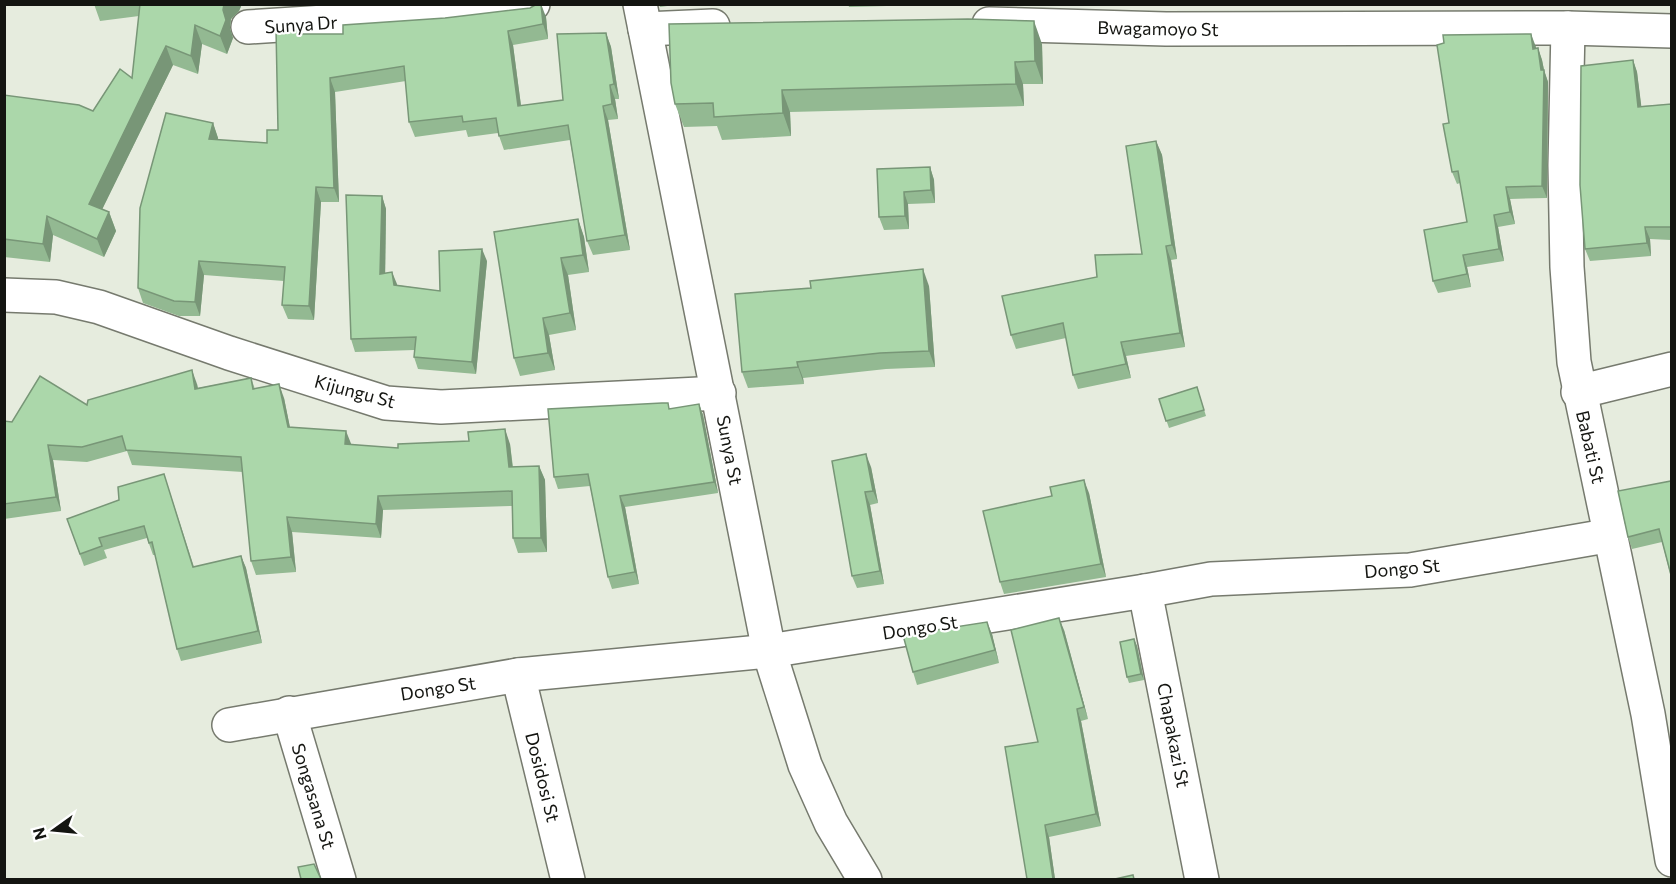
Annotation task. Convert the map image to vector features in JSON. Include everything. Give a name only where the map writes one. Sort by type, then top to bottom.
[{"type":"street","name":"Sunya Dr","points":[[248,27],[448,14],[533,4]]},
{"type":"street","points":[[643,17],[747,27]]},
{"type":"street","name":"Sunya St","points":[[643,17],[769,651],[805,765],[831,823],[865,879]]},
{"type":"street","name":"Bwagamoyo St","points":[[964,24],[1166,29],[1568,28],[1671,31]]},
{"type":"street","name":"Babati St","points":[[1568,28],[1565,165],[1569,322],[1578,392],[1612,535],[1648,714],[1671,860]]},
{"type":"street","name":"Kijungu St","points":[[4,295],[56,297],[99,307],[229,353],[386,402],[441,407],[719,393]]},
{"type":"street","points":[[1578,392],[1671,369]]},
{"type":"street","name":"Dongo St","points":[[229,725],[518,675],[769,651],[1211,579],[1410,570],[1612,535]]},
{"type":"street","name":"Chapakazi St","points":[[1145,591],[1202,879]]},
{"type":"street","name":"Dosidosi St","points":[[518,675],[568,879]]},
{"type":"street","name":"Songasana St","points":[[289,713],[339,879]]},
{"type":"building","points":[[140,4],[224,4],[226,20],[220,36],[195,25],[191,56],[166,46],[89,204],[109,212],[97,239],[47,216],[43,244],[4,239],[4,95],[79,105],[93,111],[120,69],[132,78]]},
{"type":"building","points":[[541,4],[543,24],[508,31],[518,106],[563,100],[557,34],[606,33],[614,84],[610,85],[612,104],[603,106],[625,235],[587,241],[568,125],[499,136],[496,118],[463,122],[462,116],[409,122],[404,66],[330,78],[334,188],[316,187],[309,306],[282,305],[285,267],[199,261],[195,302],[174,301],[138,288],[140,208],[166,113],[213,123],[209,139],[267,143],[267,130],[278,130],[276,29],[298,28],[298,34],[343,34],[343,25],[445,18],[530,8]]},
{"type":"building","points":[[968,19],[1034,21],[1035,61],[1015,62],[1016,84],[782,90],[783,113],[714,117],[713,103],[675,104],[671,83],[669,24]]},
{"type":"building","points":[[1531,34],[1533,49],[1538,48],[1541,70],[1544,70],[1542,186],[1506,187],[1510,212],[1494,215],[1499,249],[1463,255],[1467,274],[1433,281],[1424,230],[1467,222],[1458,171],[1452,172],[1443,124],[1449,123],[1437,45],[1444,43],[1443,35]]},
{"type":"building","points":[[1633,60],[1638,107],[1671,104],[1671,227],[1645,227],[1647,243],[1585,249],[1580,185],[1581,66]]},
{"type":"building","points":[[1156,141],[1172,245],[1166,246],[1180,333],[1121,342],[1126,364],[1073,375],[1063,323],[1011,335],[1002,296],[1097,277],[1095,255],[1142,254],[1126,146]]},
{"type":"building","points":[[930,167],[931,190],[904,192],[905,216],[879,217],[877,169]]},
{"type":"building","points":[[346,195],[382,196],[380,274],[392,272],[394,285],[440,291],[439,251],[482,249],[472,362],[414,357],[416,337],[351,339]]},
{"type":"building","points":[[578,219],[583,255],[561,258],[570,313],[543,318],[548,353],[514,358],[494,232]]},
{"type":"building","points":[[923,269],[929,351],[880,353],[797,362],[798,367],[742,372],[735,294],[811,288],[810,281]]},
{"type":"building","points":[[192,370],[195,389],[251,378],[253,389],[279,384],[288,427],[346,431],[345,444],[398,448],[398,444],[469,441],[468,432],[505,429],[509,467],[539,466],[541,538],[513,538],[512,491],[378,496],[376,524],[287,517],[291,557],[251,561],[241,457],[126,450],[122,436],[82,447],[48,445],[56,497],[4,504],[4,421],[12,422],[40,376],[87,405],[88,400]]},
{"type":"building","points":[[1197,387],[1204,410],[1166,421],[1159,399]]},
{"type":"building","points":[[668,403],[669,409],[699,404],[714,482],[620,496],[635,572],[608,577],[588,474],[554,477],[548,409]]},
{"type":"building","points":[[866,454],[873,491],[865,492],[880,571],[852,576],[832,461]]},
{"type":"building","points":[[164,474],[193,567],[241,556],[258,631],[177,649],[152,542],[149,543],[144,526],[99,538],[102,546],[80,554],[67,519],[119,500],[118,487]]},
{"type":"building","points":[[1084,480],[1101,564],[1000,582],[983,511],[1052,496],[1050,487]]},
{"type":"building","points":[[1671,481],[1671,575],[1659,529],[1628,537],[1618,491]]},
{"type":"building","points":[[1059,618],[1084,707],[1077,709],[1096,814],[1045,825],[1053,879],[1027,879],[1005,747],[1038,742],[1011,630]]},
{"type":"building","points":[[987,622],[995,650],[913,672],[903,635]]},
{"type":"building","points":[[1134,639],[1141,674],[1127,677],[1120,642]]},
{"type":"building","points":[[314,864],[321,879],[301,879],[298,867]]},
{"type":"building","points":[[1133,875],[1134,879],[1115,879]]}]
